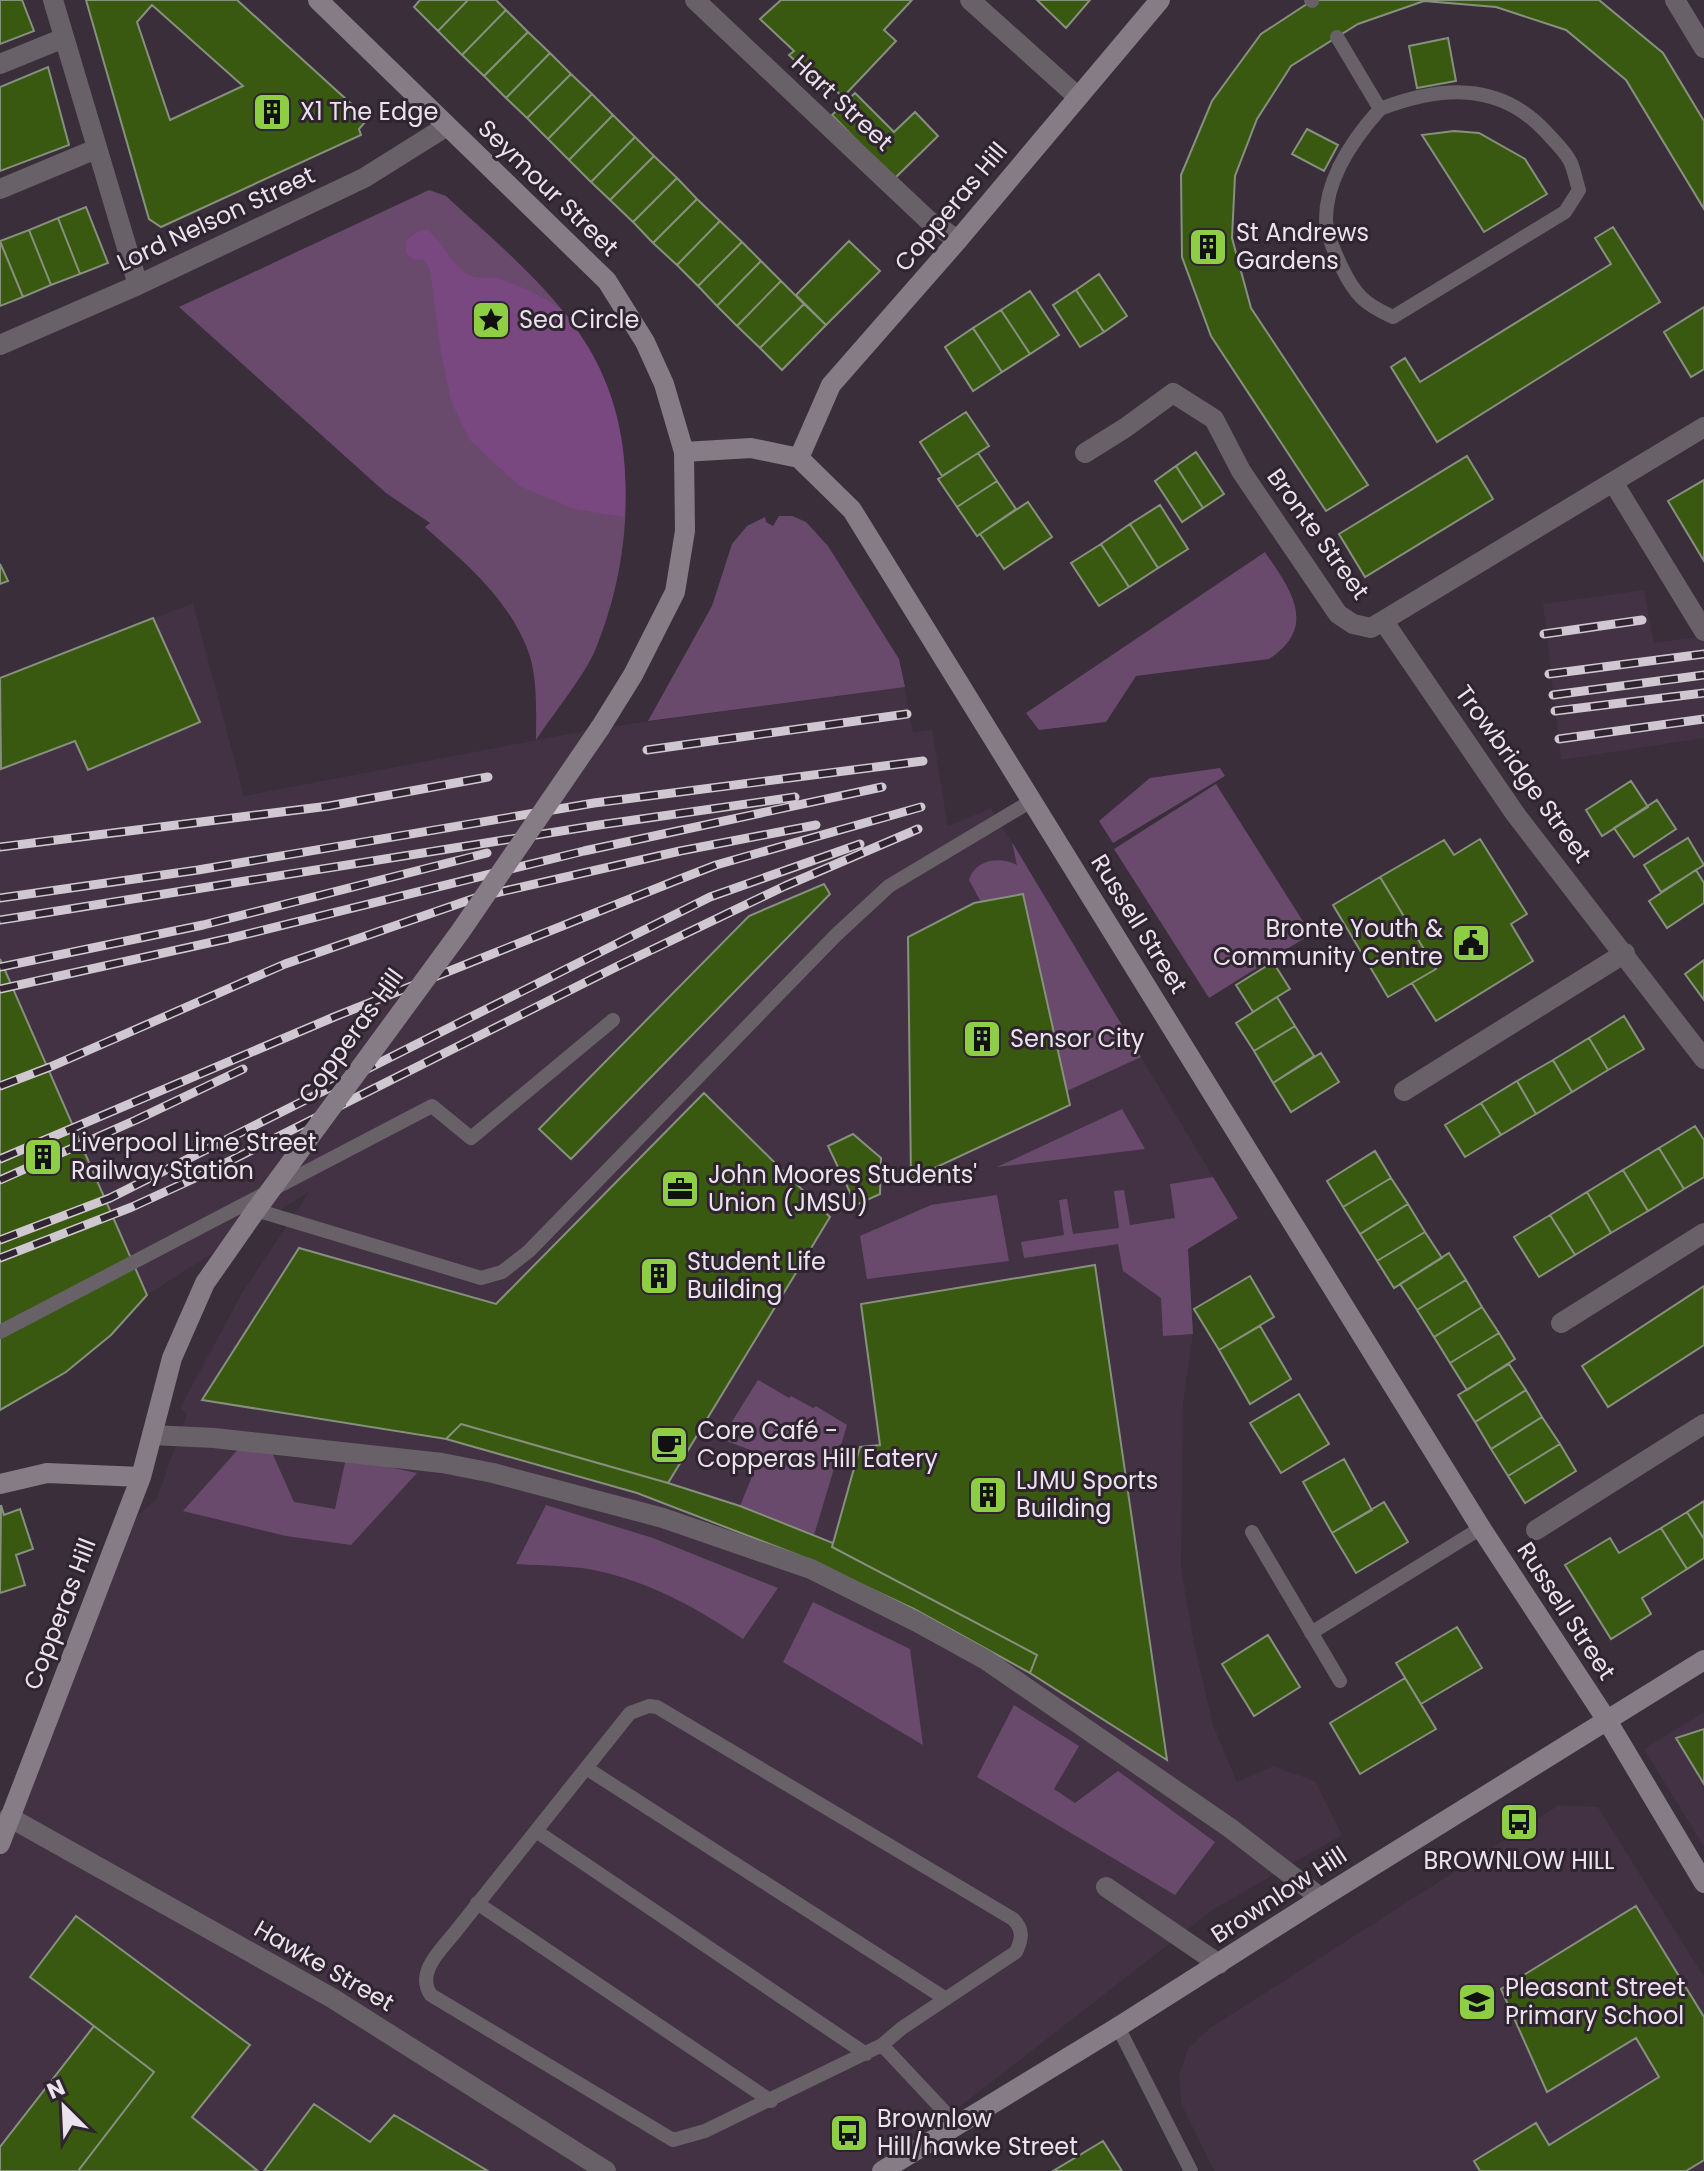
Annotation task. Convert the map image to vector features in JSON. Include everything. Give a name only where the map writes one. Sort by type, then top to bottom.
[{"type":"street","points":[[53,0],[138,285]]},
{"type":"street","name":"Seymour Street","points":[[318,0],[607,281],[645,342],[664,384],[684,452]]},
{"type":"street","name":"Hart Street","points":[[695,0],[928,220],[958,240]]},
{"type":"street","points":[[970,0],[1078,97]]},
{"type":"street","name":"Copperas Hill","points":[[799,458],[831,385],[1160,0]]},
{"type":"street","points":[[1675,0],[1704,48]]},
{"type":"street","points":[[0,64],[64,38]]},
{"type":"street","name":"Lord Nelson Street","points":[[0,345],[138,285],[364,178],[447,126]]},
{"type":"street","points":[[0,189],[96,149]]},
{"type":"street","name":"Bronte Street","points":[[1085,453],[1173,393],[1214,419],[1241,471],[1338,614],[1353,624],[1371,628],[1704,427]]},
{"type":"street","points":[[684,452],[751,448],[799,458]]},
{"type":"street","name":"Copperas Hill","points":[[0,1844],[141,1477],[172,1358],[205,1283],[460,932],[633,675],[675,592],[685,531],[684,452]]},
{"type":"street","name":"Russell Street","points":[[799,458],[852,510],[1481,1528],[1608,1722],[1704,1883]]},
{"type":"street","points":[[1613,482],[1704,631]]},
{"type":"street","name":"Trowbridge Street","points":[[1384,622],[1516,815],[1704,1059]]},
{"type":"street","points":[[1404,1091],[1625,953]]},
{"type":"street","points":[[1561,1323],[1704,1233]]},
{"type":"street","points":[[1536,1530],[1704,1424]]},
{"type":"street","points":[[152,1435],[214,1438],[442,1463],[493,1473],[663,1518],[811,1569],[986,1660],[1230,1828],[1321,1898]]},
{"type":"street","points":[[0,1484],[47,1473],[141,1477]]},
{"type":"street","name":"Brownlow Hill","points":[[882,2171],[1704,1660]]},
{"type":"street","name":"Hawke Street","points":[[9,1817],[332,1998],[606,2171]]},
{"type":"street","points":[[1106,1887],[1219,1964]]},
{"type":"lane","points":[[1337,37],[1380,109]]},
{"type":"lane","points":[[1470,92],[1503,100],[1535,120],[1555,142],[1570,160],[1579,190],[1565,212],[1393,317],[1366,305],[1350,284],[1335,253],[1325,220],[1334,180],[1347,151],[1380,109],[1434,93],[1470,92]]},
{"type":"lane","points":[[256,1210],[445,1270],[481,1278],[502,1272],[529,1251],[836,935],[889,886],[1033,800]]},
{"type":"lane","points":[[0,1332],[432,1106],[471,1138],[613,1020]]},
{"type":"lane","points":[[1311,1633],[1481,1528]]},
{"type":"lane","points":[[1252,1532],[1340,1681]]},
{"type":"lane","points":[[649,1706],[657,1707],[1013,1919],[1019,1925],[1022,1936],[1016,1952],[866,2054],[705,2131],[673,2140],[431,1995],[425,1983],[428,1968],[586,1768],[630,1713],[649,1706]]},
{"type":"lane","points":[[586,1768],[946,1999]]},
{"type":"lane","points":[[536,1831],[866,2054]]},
{"type":"lane","points":[[477,1903],[771,2101]]},
{"type":"lane","points":[[1118,2027],[1191,2171]]},
{"type":"lane","points":[[882,2045],[957,2125]]},
{"type":"shaded area","points":[[429,190],[446,196],[523,267],[559,306],[588,347],[605,381],[617,418],[626,496],[624,535],[609,612],[591,658],[536,740],[536,693],[531,659],[518,629],[496,596],[425,527],[430,523],[386,493],[179,307]]},
{"type":"shaded area","points":[[428,230],[464,272],[475,277],[509,282],[530,291],[558,307],[571,322],[602,375],[618,420],[625,468],[624,517],[575,509],[519,486],[470,440],[451,401],[430,270],[424,260],[413,259],[406,253],[407,240],[417,232]]},
{"type":"shaded area","points":[[779,516],[792,516],[806,522],[828,546],[899,659],[905,687],[648,721],[712,606],[732,544],[747,526],[765,517],[766,522],[773,526]]},
{"type":"shaded area","points":[[1265,552],[1290,593],[1296,620],[1293,634],[1269,659],[1136,676],[1106,722],[1039,730],[1026,713]]},
{"type":"shaded area","points":[[1644,590],[1654,643],[1704,636],[1704,738],[1561,760],[1543,604]]},
{"type":"shaded area","points":[[193,603],[244,796],[600,728],[905,687],[913,733],[932,729],[948,826],[991,808],[1238,1218],[1188,1249],[1193,1334],[1183,1403],[1181,1568],[1213,1725],[1237,1782],[1273,1766],[1315,1781],[1342,1835],[1214,1909],[877,2171],[0,2171],[0,1844],[122,1527],[156,1500],[187,1414],[180,1408],[242,1293],[310,1191],[147,1295],[0,959],[0,678]]},
{"type":"shaded area","points":[[1220,768],[1225,776],[1113,843],[1099,821],[1150,778]]},
{"type":"shaded area","points":[[1216,784],[1311,934],[1209,998],[1114,849]]},
{"type":"shaded area","points":[[1012,842],[1141,1057],[1067,1091],[1023,894],[981,902],[969,880],[977,868],[989,861],[1017,865]]},
{"type":"shaded area","points":[[1122,1109],[1145,1149],[997,1167]]},
{"type":"shaded area","points":[[1213,1177],[1238,1218],[1188,1249],[1193,1334],[1163,1336],[1161,1298],[1123,1271],[1118,1244],[1024,1258],[1021,1242],[1064,1235],[1059,1200],[1067,1199],[1073,1234],[1119,1228],[1114,1191],[1124,1190],[1130,1225],[1175,1218],[1170,1184]]},
{"type":"shaded area","points":[[997,1195],[1009,1261],[867,1279],[860,1236],[931,1205]]},
{"type":"shaded area","points":[[758,1380],[789,1398],[791,1396],[813,1408],[816,1406],[847,1425],[814,1535],[740,1506],[761,1454],[721,1439]]},
{"type":"shaded area","points":[[242,1445],[270,1448],[294,1502],[335,1509],[346,1458],[417,1473],[351,1545],[286,1536],[183,1511]]},
{"type":"shaded area","points":[[546,1505],[653,1538],[778,1588],[743,1639],[676,1599],[622,1577],[582,1568],[516,1564]]},
{"type":"shaded area","points":[[813,1602],[910,1649],[923,1745],[783,1662]]},
{"type":"shaded area","points":[[1014,1705],[1079,1746],[1054,1789],[1075,1803],[1118,1771],[1215,1842],[1175,1895],[977,1777]]},
{"type":"shaded area","points":[[1704,1712],[1704,1847],[1644,1749]]},
{"type":"shaded area","name":"Pleasant Street Primary School","points":[[1559,1805],[1598,1807],[1704,1977],[1704,2171],[1214,2171],[1181,2103],[1179,2075],[1188,2049],[1210,2028]]},
{"type":"building","points":[[0,0],[22,0],[34,31],[0,44]]},
{"type":"building","name":"X1 The Edge","points":[[86,0],[237,0],[359,111],[356,113],[365,122],[359,129],[361,135],[161,227],[149,219]],"holes":[[[152,5],[243,86],[170,120],[137,22]]]},
{"type":"building","points":[[420,0],[468,0],[438,31],[414,7]]},
{"type":"building","points":[[468,0],[496,0],[506,10],[462,55],[438,31]]},
{"type":"building","points":[[781,0],[912,0],[884,30],[896,41],[843,97],[832,87],[827,91],[789,55],[794,51],[760,19]]},
{"type":"building","points":[[1037,0],[1090,0],[1066,28]]},
{"type":"building","name":"St Andrews Gardens","points":[[1313,0],[1599,0],[1663,53],[1704,121],[1704,209],[1626,80],[1566,30],[1496,7],[1424,1],[1358,24],[1291,66],[1257,119],[1235,176],[1232,238],[1251,308],[1368,485],[1326,511],[1211,336],[1182,257],[1181,175],[1212,101],[1261,34]]},
{"type":"building","points":[[506,10],[528,32],[484,76],[462,55]]},
{"type":"building","points":[[528,32],[550,53],[506,98],[484,76]]},
{"type":"building","points":[[1448,38],[1456,81],[1417,88],[1409,46]]},
{"type":"building","points":[[550,53],[571,74],[527,118],[506,98]]},
{"type":"building","points":[[48,67],[69,145],[0,171],[0,87]]},
{"type":"building","points":[[571,74],[592,94],[548,139],[527,118]]},
{"type":"building","points":[[855,93],[894,132],[915,112],[938,136],[894,179],[832,115]]},
{"type":"building","points":[[592,94],[613,115],[569,160],[548,139]]},
{"type":"building","points":[[613,115],[635,137],[591,182],[569,160]]},
{"type":"building","points":[[1307,129],[1338,145],[1324,171],[1292,154]]},
{"type":"building","points":[[1454,131],[1479,133],[1525,159],[1547,194],[1484,232],[1422,135]]},
{"type":"building","points":[[635,137],[654,156],[610,200],[591,182]]},
{"type":"building","points":[[654,156],[677,178],[633,222],[610,200]]},
{"type":"building","points":[[677,178],[697,199],[653,243],[633,222]]},
{"type":"building","points":[[697,199],[720,221],[677,265],[653,243]]},
{"type":"building","points":[[86,207],[108,263],[80,274],[58,218]]},
{"type":"building","points":[[58,218],[80,274],[51,285],[29,230]]},
{"type":"building","points":[[720,221],[742,242],[698,286],[677,265]]},
{"type":"building","points":[[1613,227],[1660,302],[1437,442],[1391,367],[1405,358],[1420,382],[1611,264],[1595,238]]},
{"type":"building","points":[[29,230],[51,285],[23,297],[0,241]]},
{"type":"building","points":[[0,241],[23,297],[0,306]]},
{"type":"building","points":[[849,241],[880,271],[826,325],[796,295]]},
{"type":"building","points":[[742,242],[761,261],[717,306],[698,286]]},
{"type":"building","points":[[761,261],[781,281],[737,326],[717,306]]},
{"type":"building","points":[[1099,274],[1127,316],[1104,332],[1076,290]]},
{"type":"building","points":[[781,281],[804,304],[760,348],[737,326]]},
{"type":"building","points":[[1076,290],[1104,332],[1080,347],[1053,305]]},
{"type":"building","points":[[1030,291],[1059,335],[1030,354],[1001,310]]},
{"type":"building","points":[[804,304],[826,325],[782,370],[760,348]]},
{"type":"building","points":[[1704,307],[1704,369],[1691,377],[1664,332]]},
{"type":"building","points":[[1001,310],[1030,354],[1002,372],[973,328]]},
{"type":"building","points":[[973,328],[1002,372],[973,391],[945,347]]},
{"type":"building","points":[[966,412],[989,446],[942,476],[920,442]]},
{"type":"building","points":[[1196,452],[1224,494],[1203,508],[1176,466]]},
{"type":"building","points":[[978,453],[997,481],[957,507],[938,479]]},
{"type":"building","points":[[1467,456],[1493,499],[1365,577],[1339,534]]},
{"type":"building","points":[[1176,466],[1203,508],[1182,522],[1155,481]]},
{"type":"building","points":[[1704,480],[1704,561],[1668,501]]},
{"type":"building","points":[[997,481],[1016,509],[977,536],[957,507]]},
{"type":"building","points":[[1028,502],[1052,537],[1004,569],[980,534]]},
{"type":"building","points":[[1160,505],[1188,549],[1158,568],[1130,524]]},
{"type":"building","points":[[1130,524],[1158,568],[1129,587],[1101,544]]},
{"type":"building","points":[[1101,544],[1129,587],[1099,606],[1071,563]]},
{"type":"building","points":[[0,564],[8,581],[0,584]]},
{"type":"building","points":[[153,618],[200,722],[88,770],[75,741],[1,769],[0,678]]},
{"type":"building","points":[[1631,781],[1648,807],[1602,836],[1586,810]]},
{"type":"building","points":[[1657,800],[1676,829],[1634,857],[1614,828]]},
{"type":"building","points":[[1688,838],[1704,865],[1661,892],[1644,865]]},
{"type":"building","name":"Bronte Youth & Community Centre","points":[[1480,839],[1527,914],[1511,924],[1533,961],[1436,1021],[1412,983],[1436,969],[1380,877],[1444,840],[1454,855]]},
{"type":"building","points":[[1696,870],[1704,883],[1704,903],[1667,928],[1649,901]]},
{"type":"building","points":[[1380,877],[1436,969],[1388,997],[1333,905]]},
{"type":"building","points":[[824,884],[830,894],[571,1159],[539,1129],[749,916]]},
{"type":"building","name":"Sensor City","points":[[1023,894],[1070,1105],[911,1179],[908,937],[974,903]]},
{"type":"building","name":"Liverpool Lime Street Railway Station","points":[[0,959],[147,1295],[111,1335],[66,1372],[0,1410]]},
{"type":"building","points":[[1704,960],[1704,1000],[1685,974]]},
{"type":"building","points":[[1273,962],[1290,989],[1253,1012],[1236,985]]},
{"type":"building","points":[[1277,997],[1295,1026],[1254,1051],[1236,1023]]},
{"type":"building","points":[[1624,1016],[1644,1049],[1608,1070],[1589,1038]]},
{"type":"building","points":[[1295,1026],[1314,1056],[1273,1083],[1254,1051]]},
{"type":"building","points":[[1589,1038],[1608,1070],[1572,1092],[1553,1060]]},
{"type":"building","points":[[1321,1053],[1339,1082],[1291,1112],[1273,1083]]},
{"type":"building","points":[[1553,1060],[1572,1092],[1536,1114],[1517,1081]]},
{"type":"building","points":[[1517,1081],[1536,1114],[1501,1135],[1481,1103]]},
{"type":"building","name":"Student Life Building","points":[[704,1093],[830,1217],[668,1483],[461,1424],[446,1439],[202,1400],[299,1248],[496,1304]]},
{"type":"building","points":[[1481,1103],[1501,1135],[1465,1157],[1445,1125]]},
{"type":"building","points":[[1695,1126],[1704,1140],[1704,1177],[1684,1189],[1659,1148]]},
{"type":"building","points":[[853,1134],[881,1158],[880,1194],[856,1205],[828,1146]]},
{"type":"building","points":[[1659,1148],[1684,1189],[1648,1211],[1623,1170]]},
{"type":"building","points":[[1375,1151],[1391,1178],[1343,1207],[1327,1181]]},
{"type":"building","points":[[1623,1170],[1648,1211],[1611,1233],[1587,1192]]},
{"type":"building","points":[[1391,1178],[1408,1204],[1360,1234],[1343,1207]]},
{"type":"building","points":[[1587,1192],[1611,1233],[1575,1255],[1550,1215]]},
{"type":"building","points":[[1408,1204],[1425,1232],[1377,1261],[1360,1234]]},
{"type":"building","points":[[1550,1215],[1575,1255],[1539,1277],[1514,1237]]},
{"type":"building","points":[[1425,1232],[1442,1258],[1394,1288],[1377,1261]]},
{"type":"building","points":[[1449,1253],[1466,1280],[1417,1310],[1400,1284]]},
{"type":"building","name":"LJMU Sports Building","points":[[1095,1265],[1167,1760],[1030,1673],[1037,1655],[832,1547],[860,1447],[880,1445],[861,1304]]},
{"type":"building","points":[[1250,1276],[1274,1317],[1219,1350],[1194,1309]]},
{"type":"building","points":[[1466,1280],[1482,1307],[1434,1337],[1417,1310]]},
{"type":"building","points":[[1704,1286],[1704,1345],[1608,1407],[1582,1366]]},
{"type":"building","points":[[1482,1307],[1499,1333],[1450,1363],[1434,1337]]},
{"type":"building","points":[[1260,1326],[1291,1379],[1250,1404],[1219,1350]]},
{"type":"building","points":[[1499,1333],[1515,1359],[1467,1390],[1450,1363]]},
{"type":"building","points":[[1509,1364],[1526,1390],[1475,1422],[1458,1395]]},
{"type":"building","points":[[1526,1390],[1542,1417],[1491,1449],[1475,1422]]},
{"type":"building","points":[[1299,1394],[1329,1444],[1281,1473],[1250,1423]]},
{"type":"building","points":[[1542,1417],[1560,1444],[1508,1476],[1491,1449]]},
{"type":"building","points":[[461,1424],[740,1506],[833,1543],[832,1547],[1037,1655],[1030,1673],[914,1609],[798,1555],[637,1493],[446,1439]]},
{"type":"building","points":[[1560,1444],[1576,1471],[1525,1503],[1508,1476]]},
{"type":"building","points":[[1344,1459],[1372,1510],[1332,1533],[1303,1482]]},
{"type":"building","points":[[1704,1501],[1704,1539],[1687,1512]]},
{"type":"building","points":[[1384,1502],[1408,1542],[1356,1573],[1332,1533]]},
{"type":"building","points":[[1,1505],[4,1515],[20,1509],[33,1549],[16,1555],[25,1585],[0,1593]]},
{"type":"building","points":[[1687,1512],[1704,1539],[1704,1558],[1687,1569],[1661,1528]]},
{"type":"building","points":[[1661,1528],[1687,1569],[1642,1598],[1651,1614],[1611,1639],[1565,1565],[1610,1538],[1619,1553]]},
{"type":"building","points":[[1457,1627],[1482,1668],[1421,1704],[1396,1663]]},
{"type":"building","points":[[1268,1635],[1300,1687],[1254,1716],[1222,1664]]},
{"type":"building","points":[[1405,1678],[1436,1729],[1360,1774],[1330,1723]]},
{"type":"building","points":[[1704,1729],[1704,1784],[1676,1738]]},
{"type":"building","points":[[1636,1906],[1704,2017],[1704,2160],[1686,2171],[1480,2171],[1474,2161],[1536,2123],[1549,2145],[1659,2077],[1636,2038],[1547,2092],[1501,1989]]},
{"type":"building","points":[[76,1916],[250,2045],[192,2117],[258,2171],[78,2171],[154,2072],[30,1977]]},
{"type":"building","points":[[94,2026],[154,2072],[78,2171],[0,2171],[0,2147]]},
{"type":"building","points":[[314,2104],[370,2142],[394,2115],[488,2171],[264,2171]]},
{"type":"building","points":[[1103,2141],[1122,2171],[1053,2171]]},
{"type":"railway","points":[[1544,634],[1642,620]]},
{"type":"railway","points":[[1549,674],[1704,654]]},
{"type":"railway","points":[[1553,695],[1704,675]]},
{"type":"railway","points":[[1555,711],[1704,693]]},
{"type":"railway","points":[[647,750],[907,714]]},
{"type":"railway","points":[[1559,739],[1704,719]]},
{"type":"railway","points":[[0,898],[198,870],[594,803],[923,761]]},
{"type":"railway","points":[[0,847],[329,806],[488,777]]},
{"type":"railway","points":[[0,989],[231,938],[584,851],[882,787]]},
{"type":"railway","points":[[0,920],[795,797]]},
{"type":"railway","points":[[0,1159],[334,1017],[716,865],[921,807]]},
{"type":"railway","points":[[0,1086],[285,964],[478,897],[680,851],[816,825]]},
{"type":"railway","points":[[0,1258],[132,1207],[206,1173],[618,966],[785,886],[918,829]]},
{"type":"railway","points":[[0,1240],[110,1198],[710,897],[860,844]]},
{"type":"railway","points":[[0,967],[203,925],[487,853]]},
{"type":"railway","points":[[0,1180],[243,1069]]},
{"type":"place","name":"X1 The Edge","points":[[272,112]]},
{"type":"place","name":"St Andrews Gardens","points":[[1208,247]]},
{"type":"place","name":"Sea Circle","points":[[491,320]]},
{"type":"place","name":"Bronte Youth & Community Centre","points":[[1471,943]]},
{"type":"place","name":"Sensor City","points":[[982,1039]]},
{"type":"place","name":"Liverpool Lime Street Railway Station","points":[[43,1157]]},
{"type":"place","name":"John Moores Students' Union (JMSU)","points":[[680,1189]]},
{"type":"place","name":"Student Life Building","points":[[659,1276]]},
{"type":"place","name":"Core Café - Copperas Hill Eatery","points":[[669,1445]]},
{"type":"place","name":"LJMU Sports Building","points":[[988,1495]]},
{"type":"place","name":"BROWNLOW HILL","points":[[1519,1822]]},
{"type":"place","name":"Pleasant Street Primary School","points":[[1477,2002]]},
{"type":"place","name":"Brownlow Hill/hawke Street","points":[[849,2133]]}]
